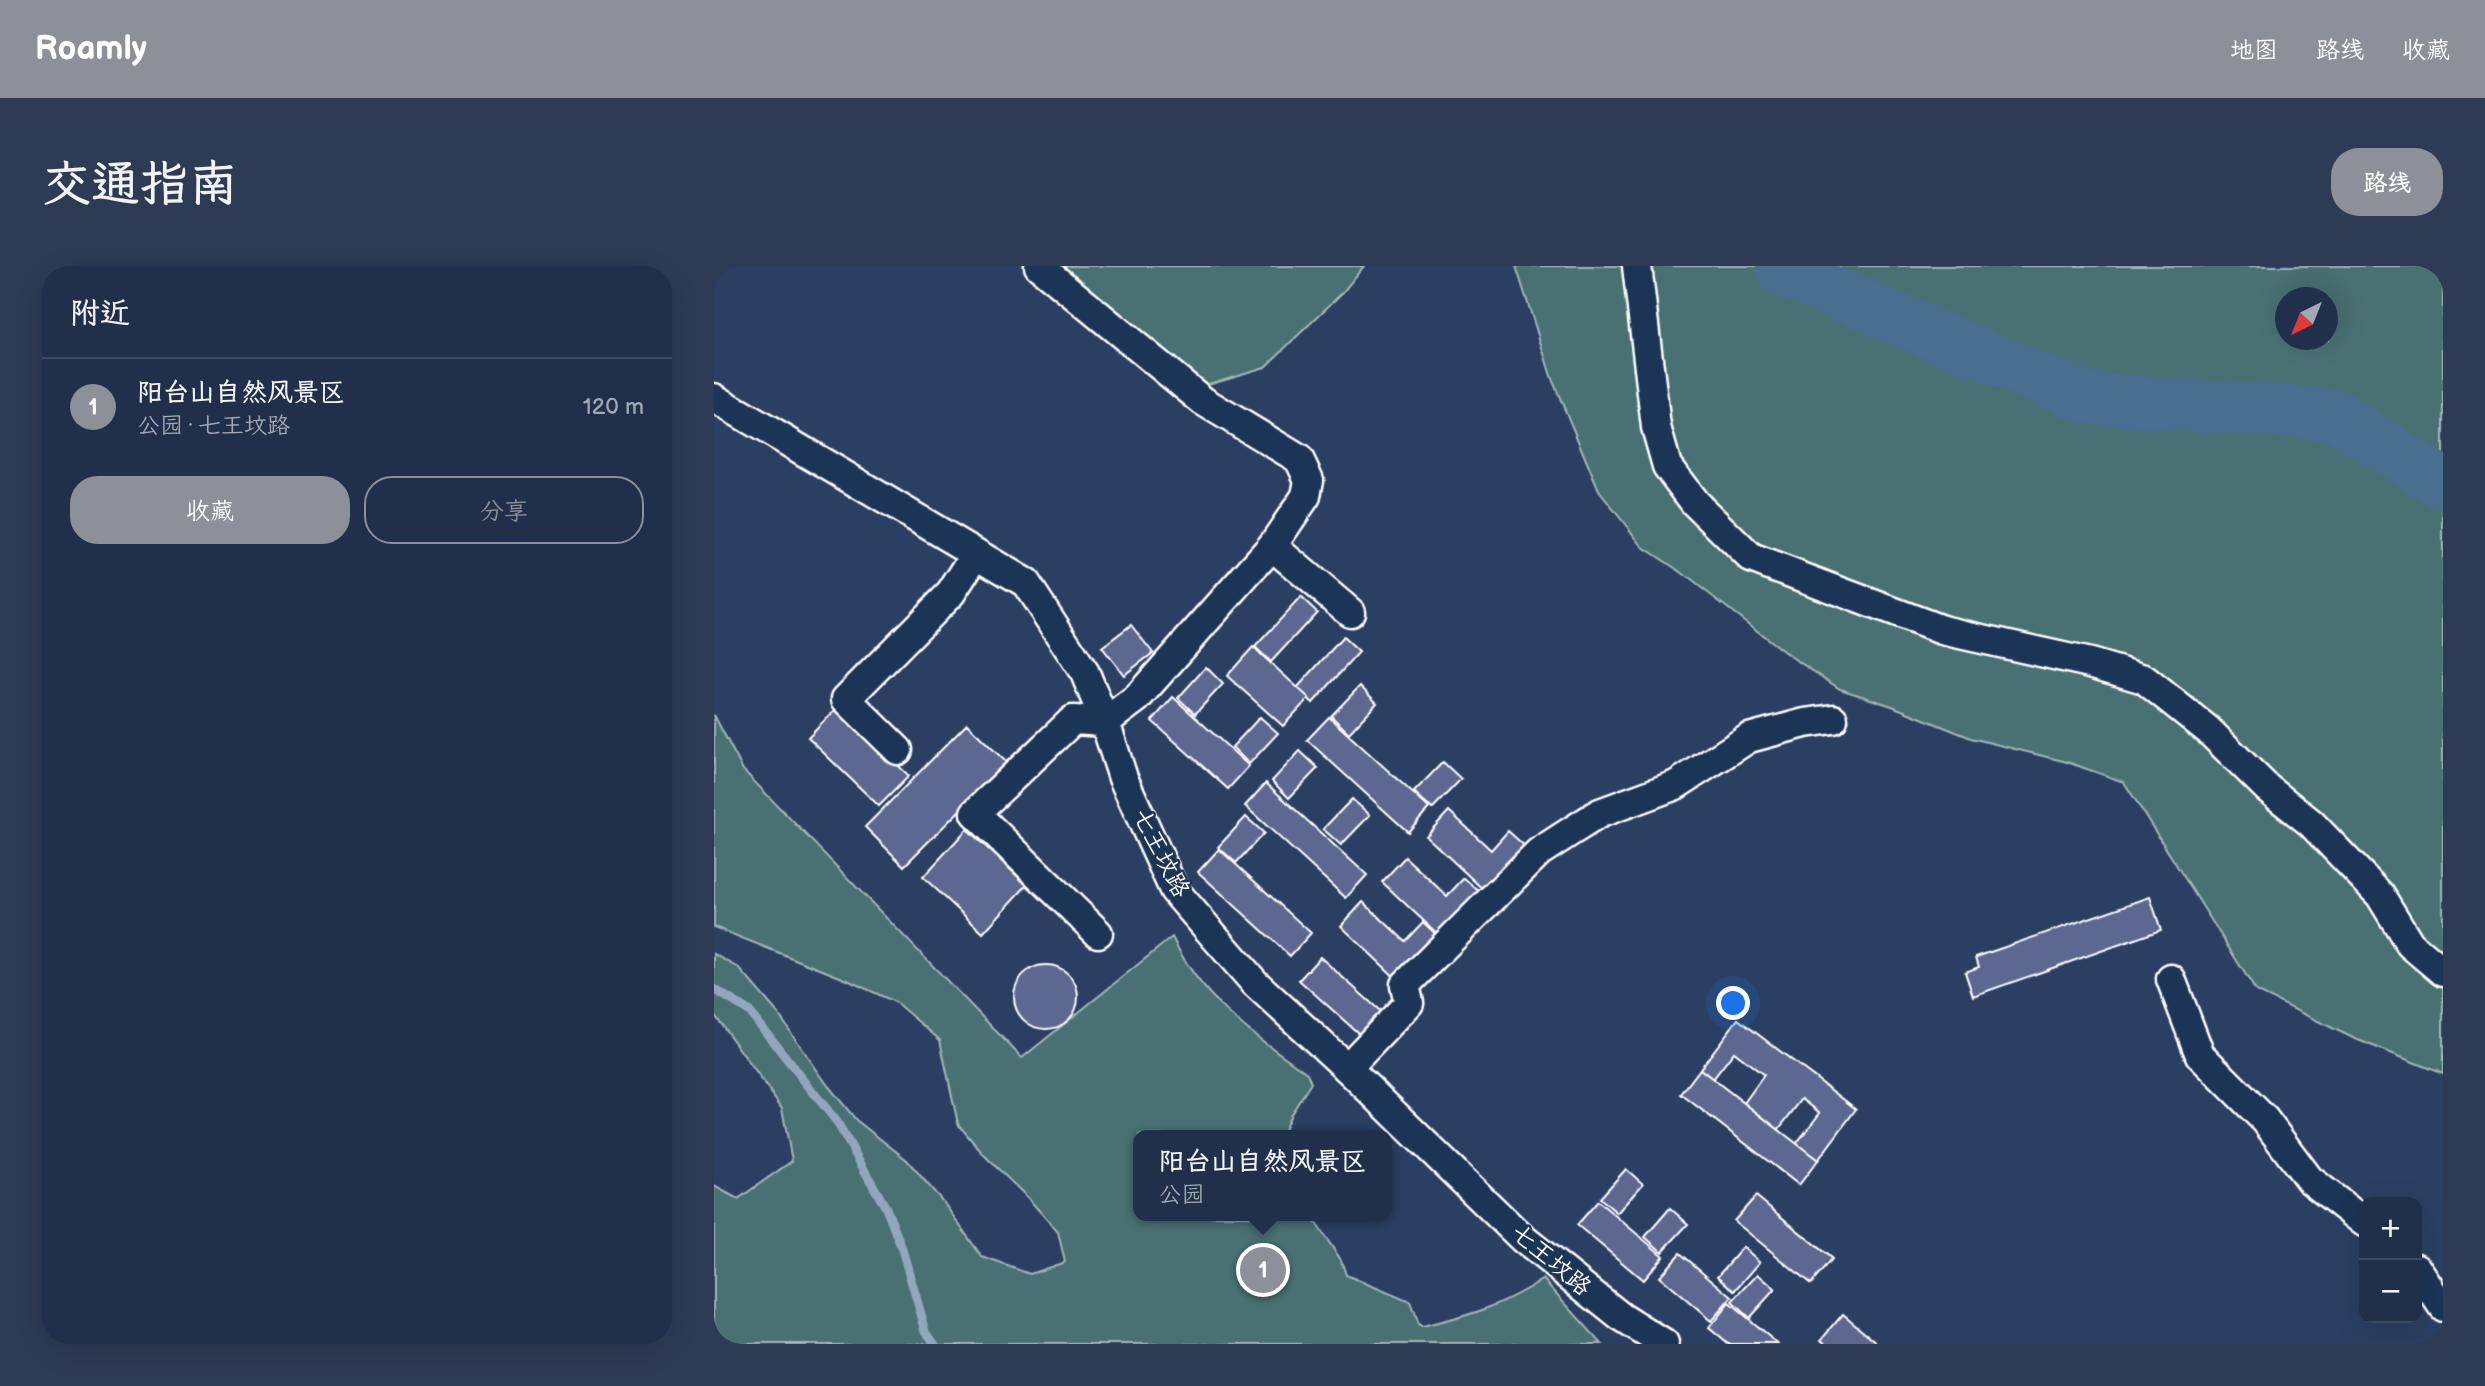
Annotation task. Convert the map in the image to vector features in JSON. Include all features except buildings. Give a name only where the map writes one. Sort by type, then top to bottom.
[{"type":"street","points":[[1039,266],[1203,401],[1299,460],[1309,480],[1306,496],[1272,546],[1137,698],[1105,722],[1073,720],[975,813],[1098,933]]},
{"type":"street","points":[[1637,266],[1656,427],[1667,466],[1695,503],[1751,558],[1942,629],[2090,663],[2144,679],[2208,730],[2267,788],[2311,823],[2380,895],[2410,944],[2443,972]]},
{"type":"street","name":"七王坟路","points":[[714,398],[1026,583],[1085,673],[1105,722],[1123,778],[1174,890],[1255,983],[1522,1238],[1621,1317],[1637,1336],[1664,1344]]},
{"type":"street","points":[[1272,546],[1350,612]]},
{"type":"street","points":[[898,750],[845,699],[951,593],[976,554]]},
{"type":"street","points":[[1347,1068],[1409,1003],[1405,985],[1539,852],[1600,813],[1676,785],[1749,738],[1805,723],[1833,719]]},
{"type":"street","points":[[2171,979],[2200,1055],[2265,1120],[2309,1178],[2359,1218]]},
{"type":"street","points":[[2422,1276],[2443,1307]]},
{"type":"green space","points":[[1049,266],[1364,266],[1343,292],[1265,367],[1205,385]]},
{"type":"green space","points":[[1516,266],[2443,266],[2443,1074],[2353,1038],[2256,991],[2124,782],[2067,762],[1971,738],[1892,706],[1840,689],[1787,654],[1681,572],[1643,547],[1599,491],[1552,379]]},
{"type":"green space","points":[[714,715],[743,770],[1022,1058],[1172,937],[1184,960],[1214,998],[1248,1030],[1307,1073],[1311,1083],[1284,1130],[1133,1130],[1133,1221],[1314,1221],[1341,1260],[1346,1275],[1410,1302],[1418,1325],[1422,1327],[1485,1309],[1513,1297],[1543,1279],[1602,1344],[714,1344],[714,1186],[738,1199],[792,1161],[782,1108],[714,1014],[714,954],[739,968],[777,1012],[826,1083],[856,1120],[907,1160],[944,1203],[982,1257],[1030,1274],[1065,1262],[1058,1232],[958,1124],[940,1040],[895,1002],[845,979],[714,927]]},
{"type":"waterway","points":[[1782,266],[1783,271],[2086,398],[2335,415],[2443,484]]},
{"type":"waterway","points":[[714,989],[749,1011],[837,1122],[886,1208],[901,1246],[926,1331],[935,1344]]},
{"type":"place","name":"阳台山自然风景区","points":[[1263,1270]]}]
